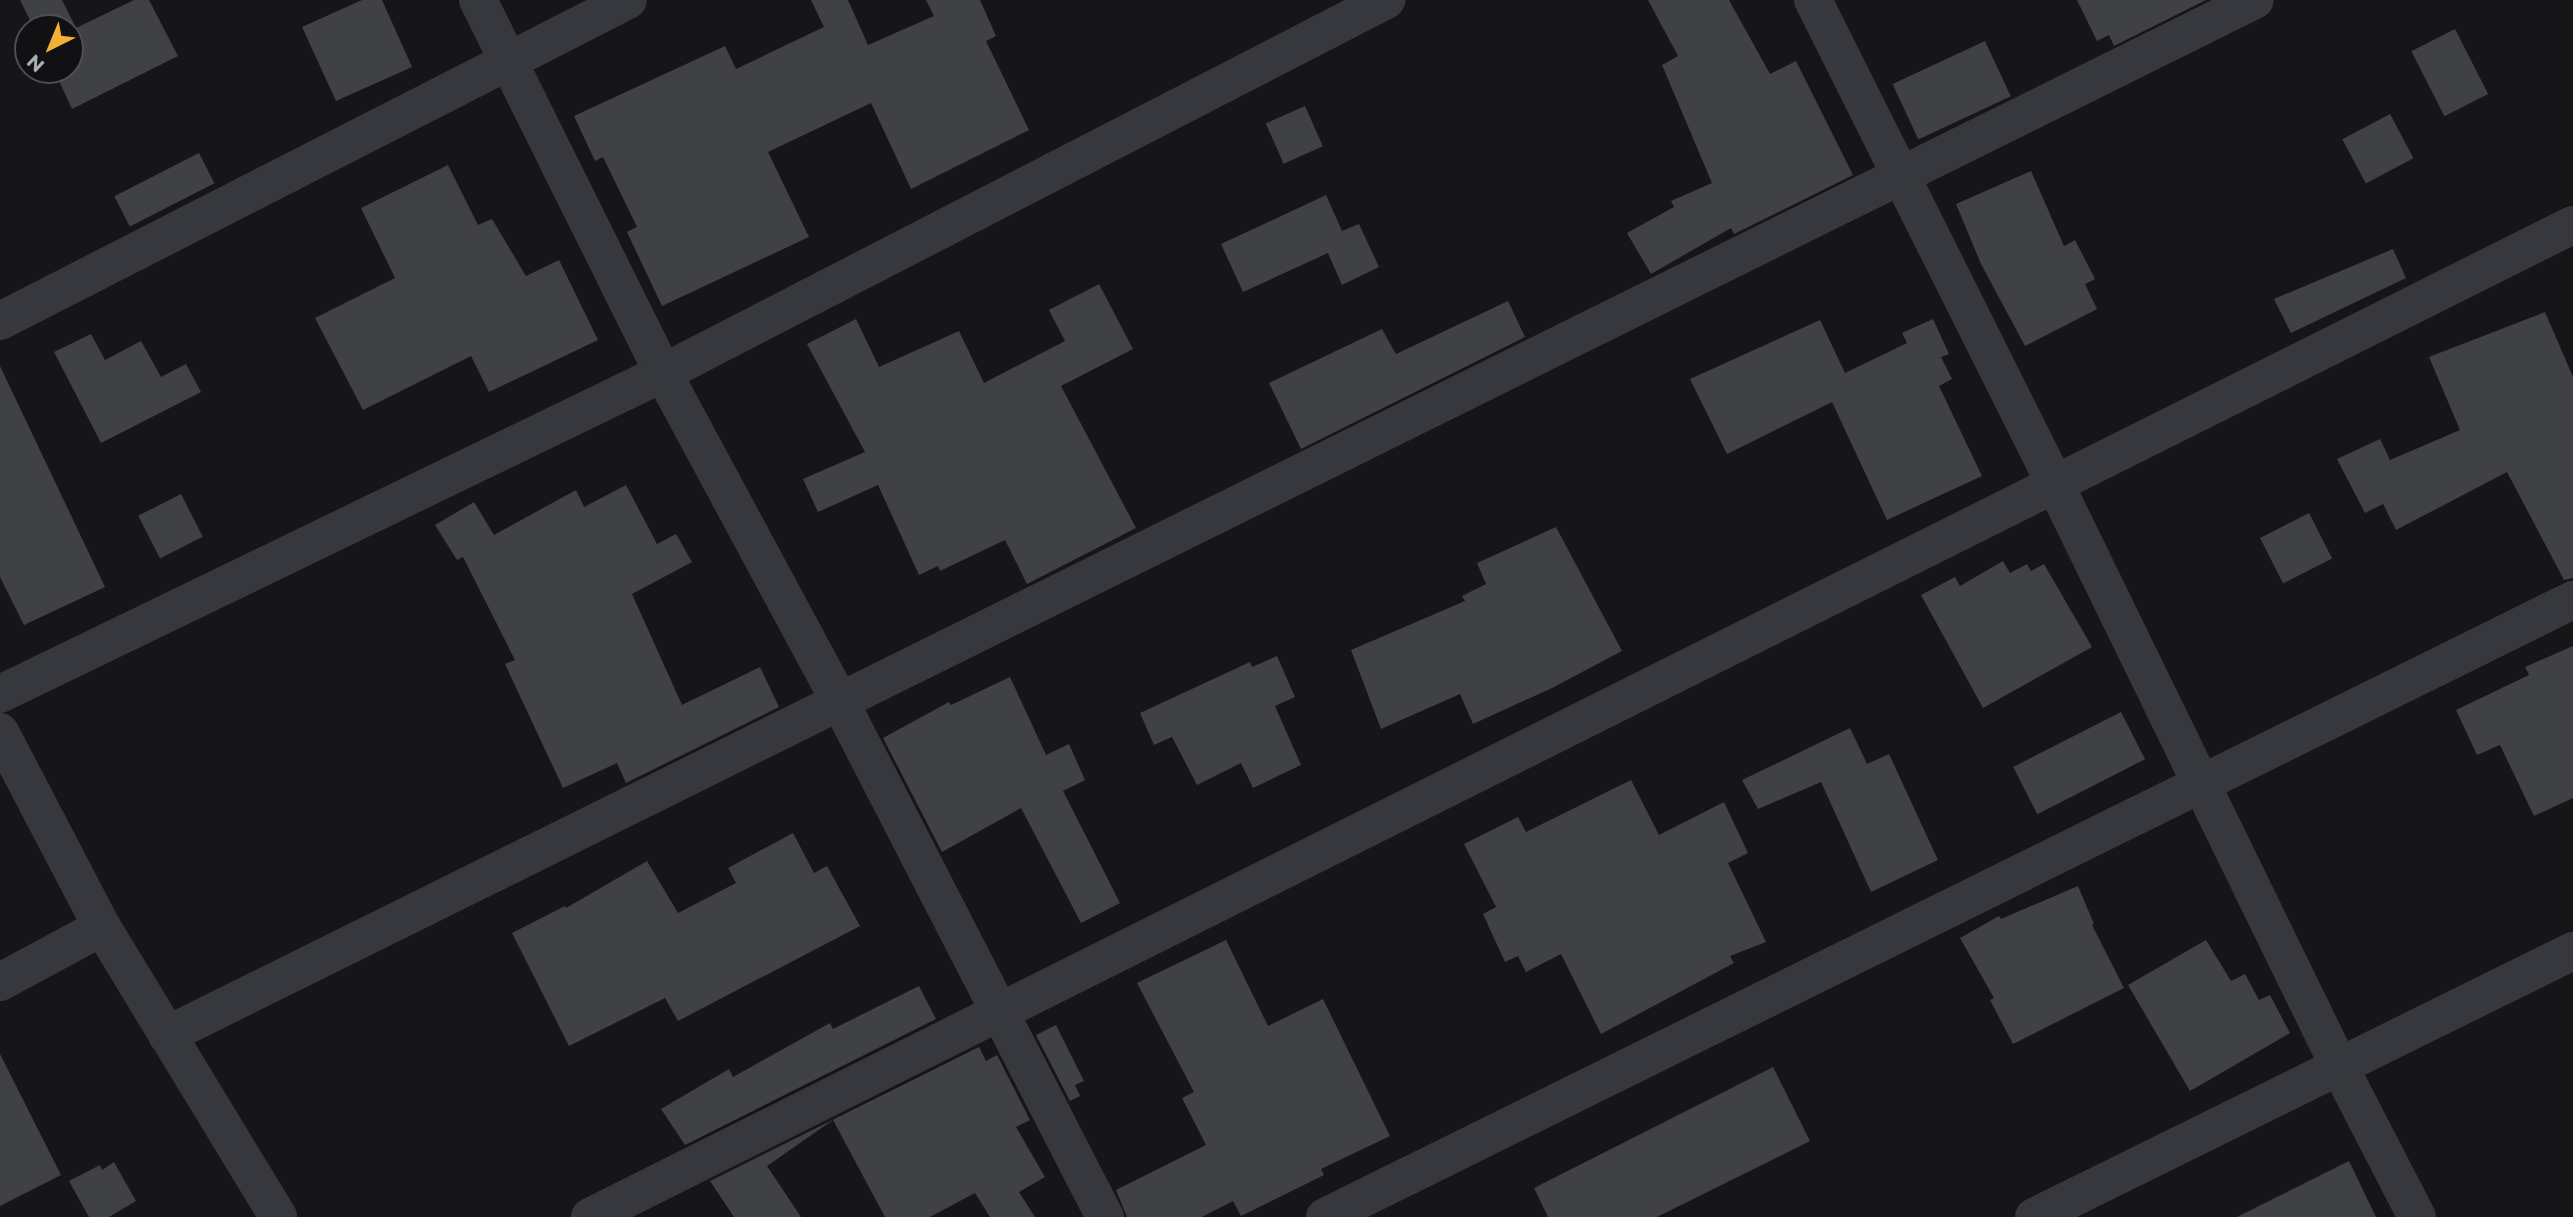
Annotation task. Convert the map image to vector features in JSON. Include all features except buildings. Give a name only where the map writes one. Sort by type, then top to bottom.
[{"type":"street","points":[[478,0],[663,373],[840,702],[1105,1217]]},
{"type":"street","points":[[0,321],[628,0]]},
{"type":"street","points":[[0,694],[663,373],[1386,0]]},
{"type":"street","points":[[1813,0],[2339,1066],[2417,1217]]},
{"type":"street","points":[[167,1035],[2255,0]]},
{"type":"street","points":[[590,1217],[2573,225]]},
{"type":"street","points":[[1325,1217],[2573,600]]},
{"type":"street","points":[[0,732],[102,927],[278,1217]]},
{"type":"street","points":[[0,982],[102,927]]},
{"type":"street","points":[[2034,1217],[2573,951]]}]
